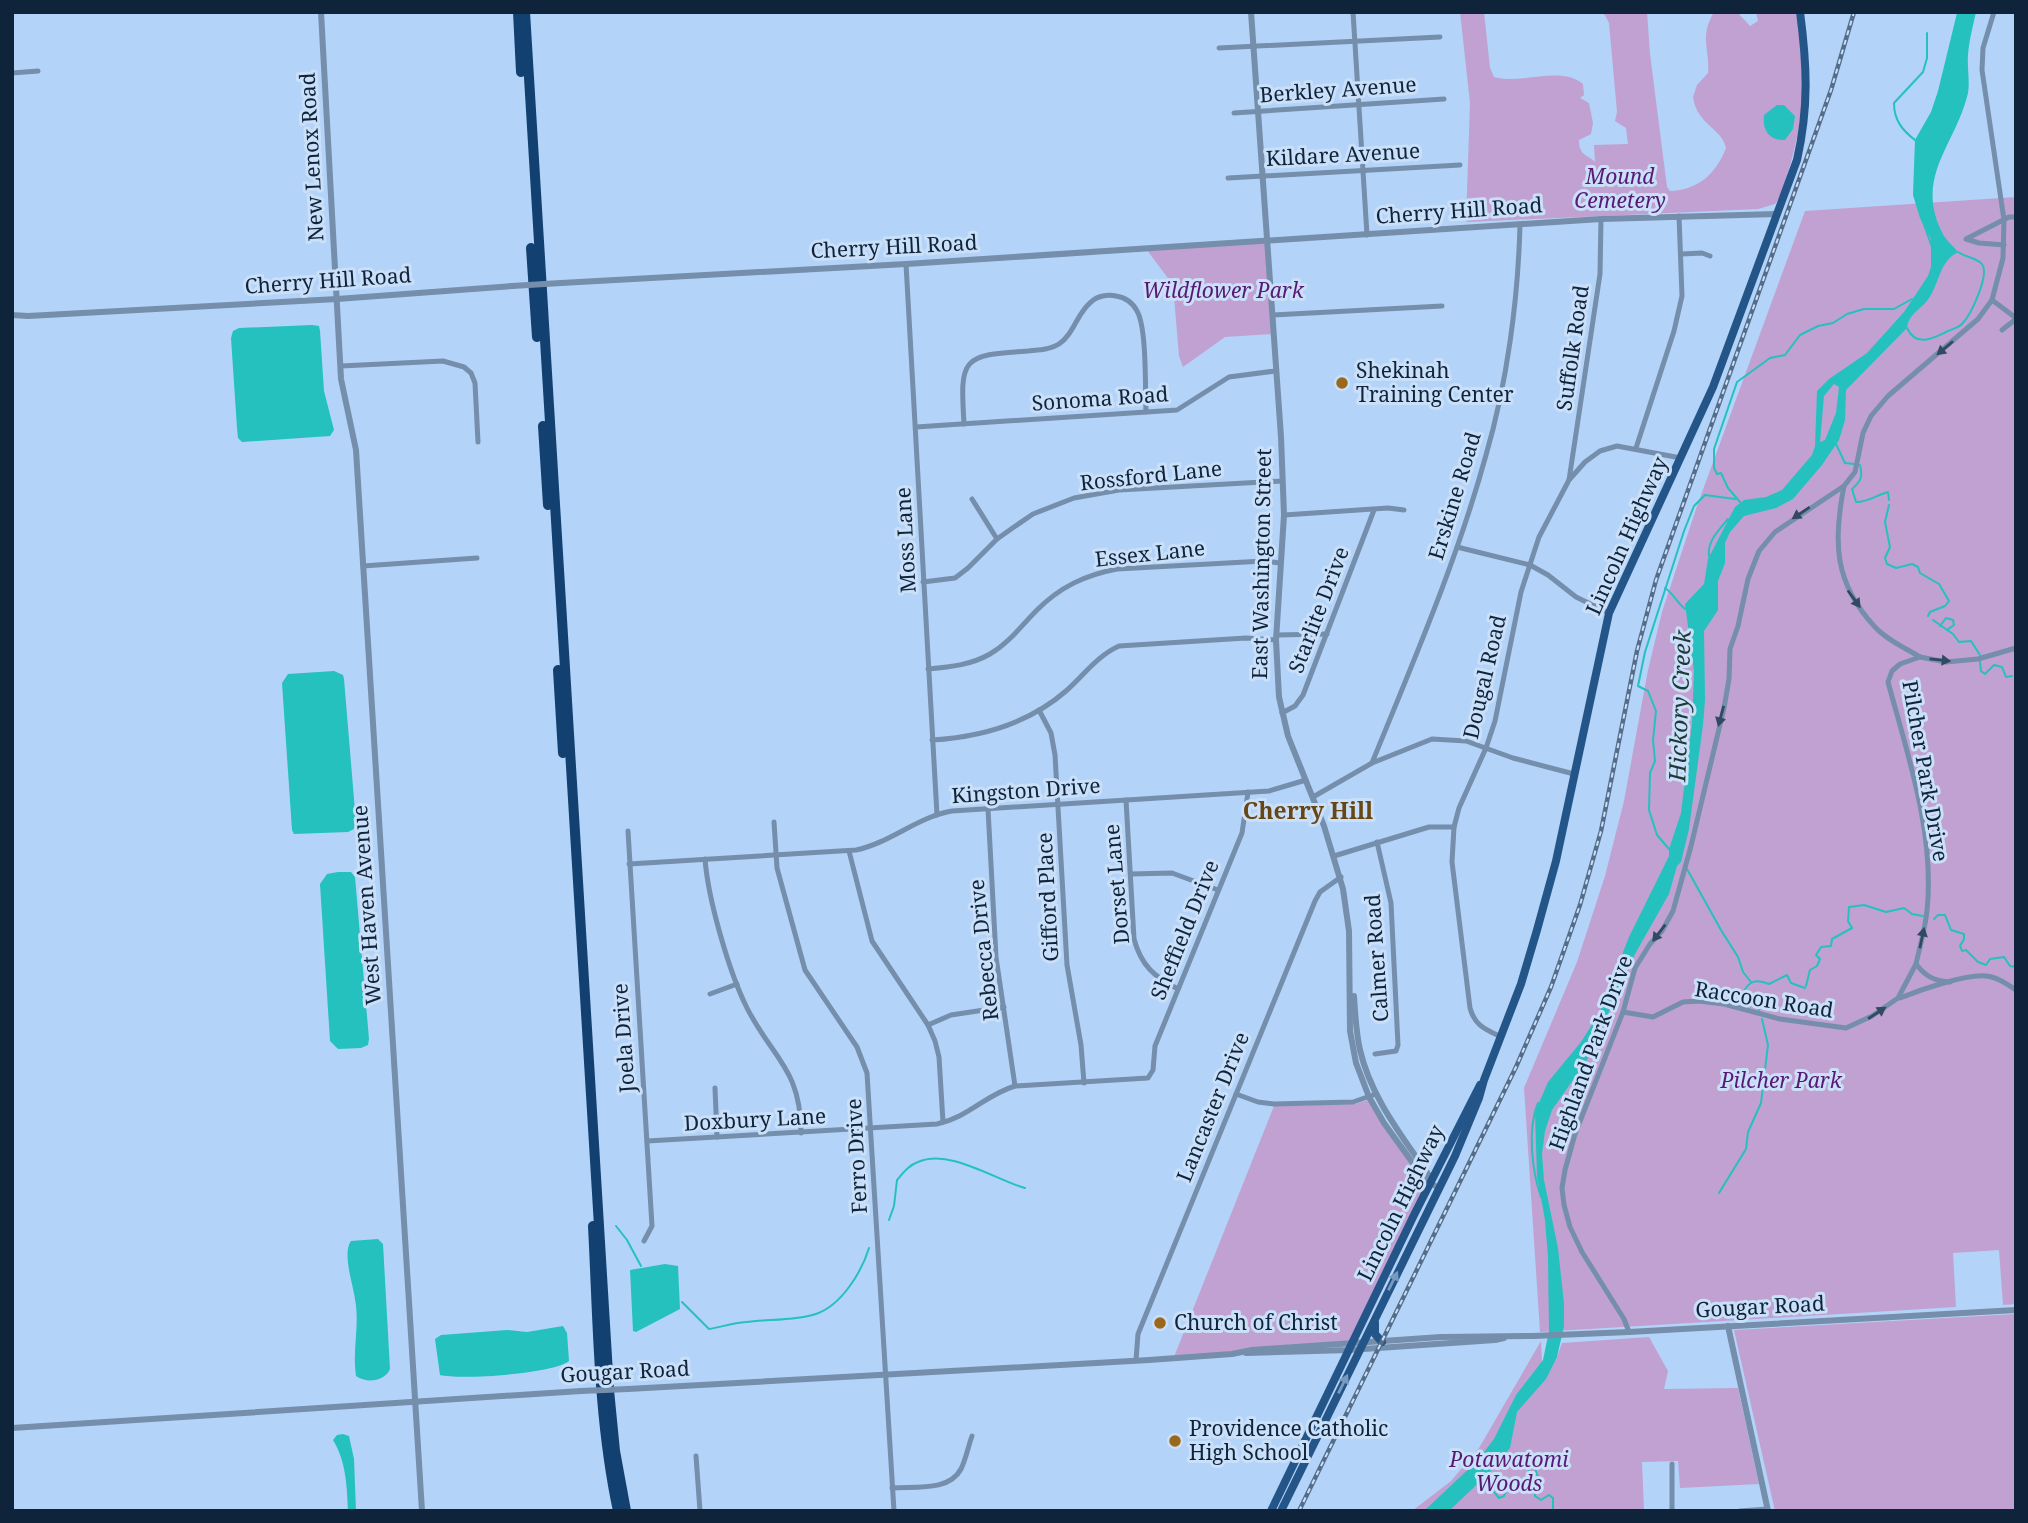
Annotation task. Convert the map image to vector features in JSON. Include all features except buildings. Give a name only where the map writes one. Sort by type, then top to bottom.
[{"type":"highway","points":[[517,12],[602,1390],[608,1453],[618,1511]]},
{"type":"highway","points":[[525,12],[609,1390],[626,1511]]},
{"type":"main road","name":"Lincoln Highway","points":[[1281,1511],[1471,1120],[1521,984],[1556,861],[1609,613],[1713,387],[1797,160],[1804,128],[1807,78],[1800,12]]},
{"type":"main road","name":"Lincoln Highway","points":[[1271,1511],[1430,1183],[1473,1096],[1484,1080]]},
{"type":"main road","points":[[1376,1318],[1375,1334],[1382,1342]]},
{"type":"street","name":"New Lenox Road","points":[[321,12],[337,299]]},
{"type":"street","name":"East Washington Street","points":[[1251,12],[1273,315],[1284,515],[1277,637],[1282,713],[1340,877],[1347,916],[1351,980],[1360,1051],[1372,1096],[1430,1177],[1430,1183]]},
{"type":"street","points":[[1353,12],[1367,235]]},
{"type":"street","points":[[1920,657],[1875,627],[1847,589],[1837,543],[1839,514],[1844,486],[1855,472],[1863,433],[1871,416],[1888,396],[1978,319],[1992,300],[2000,278],[2004,220],[1982,70],[1983,48],[1994,12]]},
{"type":"street","points":[[1219,48],[1440,37]]},
{"type":"street","points":[[12,73],[38,71]]},
{"type":"street","name":"Berkley Avenue","points":[[1234,113],[1444,99]]},
{"type":"street","name":"Kildare Avenue","points":[[1228,178],[1460,164]]},
{"type":"street","name":"Cherry Hill Road","points":[[12,315],[337,299],[1601,219],[1777,214]]},
{"type":"street","points":[[1636,448],[1682,296],[1679,216]]},
{"type":"street","points":[[2004,245],[1966,239],[2016,217]]},
{"type":"street","name":"Suffolk Road","points":[[1569,480],[1600,274],[1601,219]]},
{"type":"street","name":"Erskine Road","points":[[1372,764],[1457,547],[1487,453],[1513,314],[1520,225]]},
{"type":"street","points":[[1682,254],[1702,253],[1710,256]]},
{"type":"street","name":"Moss Lane","points":[[906,264],[937,815]]},
{"type":"street","points":[[964,424],[963,376],[975,359],[992,353],[1044,350],[1057,346],[1065,340],[1090,302],[1107,295],[1119,296],[1128,301],[1140,316],[1146,412]]},
{"type":"street","name":"West Haven Avenue","points":[[337,299],[343,395],[356,450],[422,1511]]},
{"type":"street","points":[[1992,300],[2016,319],[2003,330]]},
{"type":"street","points":[[1273,315],[1442,306]]},
{"type":"street","points":[[341,366],[443,361],[464,367],[471,373],[475,383],[478,442]]},
{"type":"street","name":"Sonoma Road","points":[[916,427],[1177,410],[1186,407],[1229,377],[1275,371]]},
{"type":"street","name":"Dougal Road","points":[[1501,1037],[1479,1026],[1473,1019],[1470,1008],[1452,862],[1454,827],[1459,808],[1495,721],[1512,630],[1530,565],[1552,510],[1569,480],[1585,462],[1600,451],[1617,446],[1681,458]]},
{"type":"street","name":"Rossford Lane","points":[[923,582],[955,578],[997,539],[1033,514],[1074,498],[1119,490],[1282,481]]},
{"type":"street","name":"Highland Park Drive","points":[[1629,1332],[1570,1227],[1562,1188],[1565,1170],[1623,1012],[1636,968],[1673,911],[1724,708],[1730,649],[1748,579],[1759,551],[1775,532],[1794,517],[1844,486]]},
{"type":"street","points":[[972,499],[997,539]]},
{"type":"street","name":"Starlite Drive","points":[[1282,713],[1296,706],[1303,695],[1374,510]]},
{"type":"street","points":[[1284,515],[1404,510]]},
{"type":"street","points":[[1457,547],[1530,565],[1584,602],[1609,613]]},
{"type":"street","points":[[363,566],[477,558]]},
{"type":"street","name":"Essex Lane","points":[[928,669],[955,667],[990,654],[1005,643],[1051,596],[1098,572],[1238,562],[1280,562]]},
{"type":"street","points":[[932,740],[985,734],[1013,724],[1040,710],[1062,694],[1106,652],[1119,646],[1327,634]]},
{"type":"street","name":"Pilcher Park Drive","points":[[1916,964],[1927,909],[1926,842],[1914,780],[1888,682],[1892,671],[1900,664],[1920,657],[1946,662],[1979,659],[2016,648]]},
{"type":"street","name":"Gifford Place","points":[[1040,710],[1052,739],[1068,965],[1081,1045],[1084,1083]]},
{"type":"street","points":[[1313,797],[1372,764],[1432,739],[1466,741],[1513,758],[1574,774]]},
{"type":"street","name":"Kingston Drive","points":[[629,864],[849,851],[878,844],[937,815],[1058,803],[1269,791],[1306,780]]},
{"type":"street","name":"Sheffield Drive","points":[[1148,1078],[1153,1070],[1154,1046],[1242,833],[1248,792]]},
{"type":"street","name":"Dorset Lane","points":[[1126,800],[1134,939],[1138,953],[1150,972],[1178,989]]},
{"type":"street","name":"Rebecca Drive","points":[[988,809],[996,957],[1015,1086]]},
{"type":"street","name":"Ferro Drive","points":[[774,822],[777,868],[805,970],[857,1047],[865,1065],[894,1511]]},
{"type":"street","points":[[1334,856],[1429,827],[1454,827]]},
{"type":"street","name":"Joela Drive","points":[[628,831],[652,1226],[644,1241]]},
{"type":"street","name":"Calmer Road","points":[[1375,1054],[1392,1053],[1398,1045],[1391,903],[1377,842]]},
{"type":"street","points":[[849,851],[872,941],[928,1024],[938,1052],[943,1122]]},
{"type":"street","points":[[705,859],[711,895],[737,984],[752,1016],[794,1083],[799,1104],[800,1133]]},
{"type":"street","points":[[1131,874],[1172,873],[1218,890]]},
{"type":"street","name":"Lancaster Drive","points":[[1136,1360],[1138,1334],[1315,901],[1320,892],[1340,877]]},
{"type":"street","points":[[1916,964],[1922,973],[1937,981],[1950,982]]},
{"type":"street","name":"Raccoon Road","points":[[1623,1012],[1653,1017],[1682,1002],[1699,1001],[1724,1004],[1780,1019],[1846,1028],[1872,1016],[1898,998],[1916,964]]},
{"type":"street","points":[[1898,998],[1950,982],[1986,976],[1998,979],[2016,990]]},
{"type":"street","points":[[710,994],[737,984]]},
{"type":"street","points":[[928,1024],[951,1015],[1004,1007]]},
{"type":"street","name":"Doxbury Lane","points":[[647,1141],[871,1129],[943,1122],[962,1116],[997,1092],[1015,1086],[1148,1078]]},
{"type":"street","points":[[715,1088],[717,1137]]},
{"type":"street","points":[[1236,1094],[1258,1102],[1274,1104],[1353,1102],[1372,1096]]},
{"type":"street","points":[[1430,1183],[1439,1188]]},
{"type":"street","name":"Gougar Road","points":[[1362,1346],[1441,1337],[1629,1332],[2016,1310]]},
{"type":"street","points":[[1728,1326],[1768,1510],[1740,1511]]},
{"type":"street","name":"Gougar Road","points":[[12,1428],[581,1391],[1136,1360],[1252,1350],[1491,1341],[1506,1337]]},
{"type":"street","points":[[892,1488],[939,1485],[954,1478],[960,1470],[972,1436]]},
{"type":"street","points":[[695,1456],[700,1511]]},
{"type":"street","points":[[1672,1464],[1672,1511]]},
{"type":"green space","name":"Mound Cemetery","points":[[1460,12],[1484,12],[1490,68],[1494,77],[1517,79],[1564,76],[1583,84],[1584,95],[1580,98],[1589,103],[1593,123],[1591,134],[1579,140],[1579,145],[1582,152],[1595,162],[1594,145],[1628,144],[1626,128],[1615,121],[1617,112],[1609,23],[1605,15],[1598,12],[1647,12],[1667,187],[1670,191],[1689,188],[1705,179],[1717,166],[1726,148],[1724,141],[1699,114],[1693,97],[1697,85],[1708,73],[1706,36],[1714,12],[1737,12],[1750,26],[1758,21],[1756,12],[1796,12],[1804,65],[1804,89],[1794,152],[1780,197],[1775,204],[1758,209],[1466,222],[1470,103]]},
{"type":"green space","name":"Pilcher Park","points":[[2016,197],[2016,1304],[2003,1305],[1999,1250],[1953,1253],[1956,1307],[1540,1332],[1524,1088],[1577,962],[1605,876],[1624,801],[1648,670],[1662,612],[1697,506],[1805,211]]},
{"type":"green space","name":"Wildflower Park","points":[[1266,243],[1272,334],[1225,337],[1183,367],[1179,356],[1173,285],[1147,250]]},
{"type":"green space","points":[[1368,1100],[1427,1183],[1351,1342],[1174,1357],[1274,1106],[1355,1104]]},
{"type":"green space","points":[[2016,1314],[2016,1511],[1775,1511],[1734,1330]]},
{"type":"green space","name":"Potawatomi Woods","points":[[1649,1337],[1668,1371],[1664,1389],[1738,1388],[1759,1484],[1680,1488],[1678,1461],[1642,1462],[1644,1511],[1412,1511],[1451,1481],[1479,1448],[1541,1341],[1543,1381],[1562,1343]]},
{"type":"shaded area","points":[[1976,12],[1968,60],[1968,93],[1934,179],[1933,196],[1935,215],[1944,236],[1958,252],[1947,261],[1933,292],[1913,315],[1907,328],[1846,390],[1845,420],[1839,440],[1822,465],[1793,499],[1776,508],[1744,516],[1730,532],[1725,543],[1725,563],[1718,581],[1718,610],[1704,631],[1703,725],[1689,829],[1681,862],[1677,866],[1669,894],[1635,954],[1587,1060],[1552,1110],[1545,1131],[1542,1154],[1544,1180],[1558,1248],[1564,1304],[1564,1326],[1557,1357],[1546,1379],[1517,1412],[1510,1448],[1491,1471],[1449,1511],[1424,1511],[1478,1460],[1494,1439],[1516,1395],[1543,1360],[1549,1331],[1548,1257],[1537,1176],[1535,1112],[1548,1082],[1581,1042],[1598,1015],[1629,937],[1669,856],[1681,813],[1692,723],[1694,671],[1685,604],[1704,584],[1708,559],[1735,507],[1744,500],[1766,497],[1782,490],[1812,455],[1815,446],[1817,391],[1829,379],[1867,353],[1904,312],[1928,276],[1931,267],[1931,239],[1920,218],[1913,195],[1915,140],[1931,112],[1938,91],[1957,13]],"holes":[[[1834,384],[1839,387],[1836,413],[1825,440],[1820,442],[1824,396]]]},
{"type":"shaded area","points":[[1777,105],[1784,105],[1795,116],[1793,129],[1785,140],[1775,139],[1768,134],[1764,125],[1764,115]]},
{"type":"shaded area","points":[[319,326],[324,391],[334,430],[330,436],[242,442],[238,438],[237,428],[231,338],[233,331],[239,328]]},
{"type":"shaded area","points":[[334,671],[343,675],[344,679],[356,823],[354,829],[348,832],[294,834],[282,683],[288,674]]},
{"type":"shaded area","points":[[351,872],[355,877],[369,1039],[368,1045],[361,1048],[338,1049],[330,1041],[320,884],[327,874]]},
{"type":"shaded area","points":[[378,1239],[383,1244],[390,1369],[380,1379],[370,1380],[356,1376],[356,1309],[348,1253],[351,1241]]},
{"type":"shaded area","points":[[665,1264],[678,1266],[680,1309],[636,1332],[633,1331],[630,1270]]},
{"type":"shaded area","points":[[563,1326],[567,1333],[569,1361],[560,1366],[506,1375],[440,1375],[435,1339],[441,1335],[507,1330],[527,1332]]},
{"type":"shaded area","points":[[337,1435],[349,1436],[354,1459],[356,1511],[348,1511],[343,1465],[333,1440]]},
{"type":"waterway","points":[[1915,140],[1900,124],[1895,115],[1894,103],[1923,72],[1927,58],[1927,33]]},
{"type":"waterway","name":"Hickory Creek","points":[[1922,219],[1932,247]]},
{"type":"waterway","points":[[1907,328],[1915,338],[1926,340],[1958,327],[1966,319],[1978,294],[1984,269],[1980,262],[1958,252]]},
{"type":"waterway","points":[[1740,502],[1728,488],[1721,473],[1717,474],[1714,468],[1714,449],[1737,382],[1770,358],[1785,355],[1800,335],[1818,326],[1833,323],[1847,314],[1864,309],[1894,309],[1912,299]]},
{"type":"waterway","points":[[1836,444],[1845,463],[1854,464]]},
{"type":"waterway","points":[[1860,465],[1860,478],[1852,489],[1856,502],[1888,492],[1889,500]]},
{"type":"waterway","points":[[1669,849],[1657,835],[1649,810],[1650,773],[1655,761],[1653,740],[1656,711],[1648,691],[1638,686],[1645,652],[1694,506],[1705,495],[1735,499]]},
{"type":"waterway","points":[[1889,505],[1885,522],[1890,547],[1885,558],[1887,564],[1896,568],[1912,564],[1918,567],[1920,573],[1939,584],[1949,601],[1928,616]]},
{"type":"waterway","name":"Hickory Creek","points":[[1709,556],[1712,541],[1728,519]]},
{"type":"waterway","points":[[1665,588],[1685,609]]},
{"type":"waterway","points":[[1940,626],[1946,618],[1953,620],[1954,625],[1947,630]]},
{"type":"waterway","points":[[1933,620],[1953,634],[1959,642],[1971,641],[1980,655]]},
{"type":"waterway","points":[[1980,662],[1981,671],[1985,674],[1994,665],[2002,667],[2006,677],[2012,676]]},
{"type":"waterway","points":[[1687,869],[1751,982]]},
{"type":"waterway","points":[[1806,986],[1810,970],[1817,966],[1820,959],[1816,955],[1821,947],[1831,946],[1832,939],[1852,928],[1848,921],[1849,907],[1864,905],[1886,912],[1904,908],[1912,914],[1923,916]]},
{"type":"waterway","points":[[1934,919],[1938,915],[1945,915],[1951,930],[1964,934],[1960,946],[1962,951],[1966,950],[1978,962],[1986,965],[1990,959],[2004,957],[2010,966],[2016,967]]},
{"type":"waterway","points":[[1759,1010],[1743,994],[1753,982],[1769,984],[1787,975],[1791,983],[1805,988]]},
{"type":"waterway","points":[[1719,1193],[1746,1149],[1748,1132],[1761,1103],[1768,1045],[1762,1019]]},
{"type":"waterway","name":"Hickory Creek","points":[[1538,1103],[1533,1125],[1532,1150],[1541,1197]]},
{"type":"waterway","points":[[889,1220],[894,1206],[897,1180],[918,1162],[931,1159],[958,1162],[1025,1188]]},
{"type":"waterway","points":[[616,1226],[641,1266]]},
{"type":"waterway","points":[[682,1302],[709,1329],[816,1314],[834,1303],[850,1286],[869,1248]]},
{"type":"waterway","points":[[1487,1471],[1490,1487],[1499,1498],[1504,1496],[1513,1484],[1526,1478],[1529,1474],[1528,1466],[1534,1464],[1537,1475],[1543,1480],[1542,1486],[1535,1490],[1535,1496],[1541,1500],[1549,1495],[1553,1498],[1553,1511]]},
{"type":"railway","points":[[1299,1511],[1516,1067],[1551,987],[1580,905],[1601,831],[1637,651],[1656,580],[1831,90],[1854,12]]},
{"type":"place","name":"Shekinah Training Center","points":[[1342,383]]},
{"type":"place","name":"Church of Christ","points":[[1160,1323]]},
{"type":"place","name":"Providence Catholic High School","points":[[1175,1441]]},
{"type":"district","name":"Cherry Hill","points":[[1308,811]]}]
